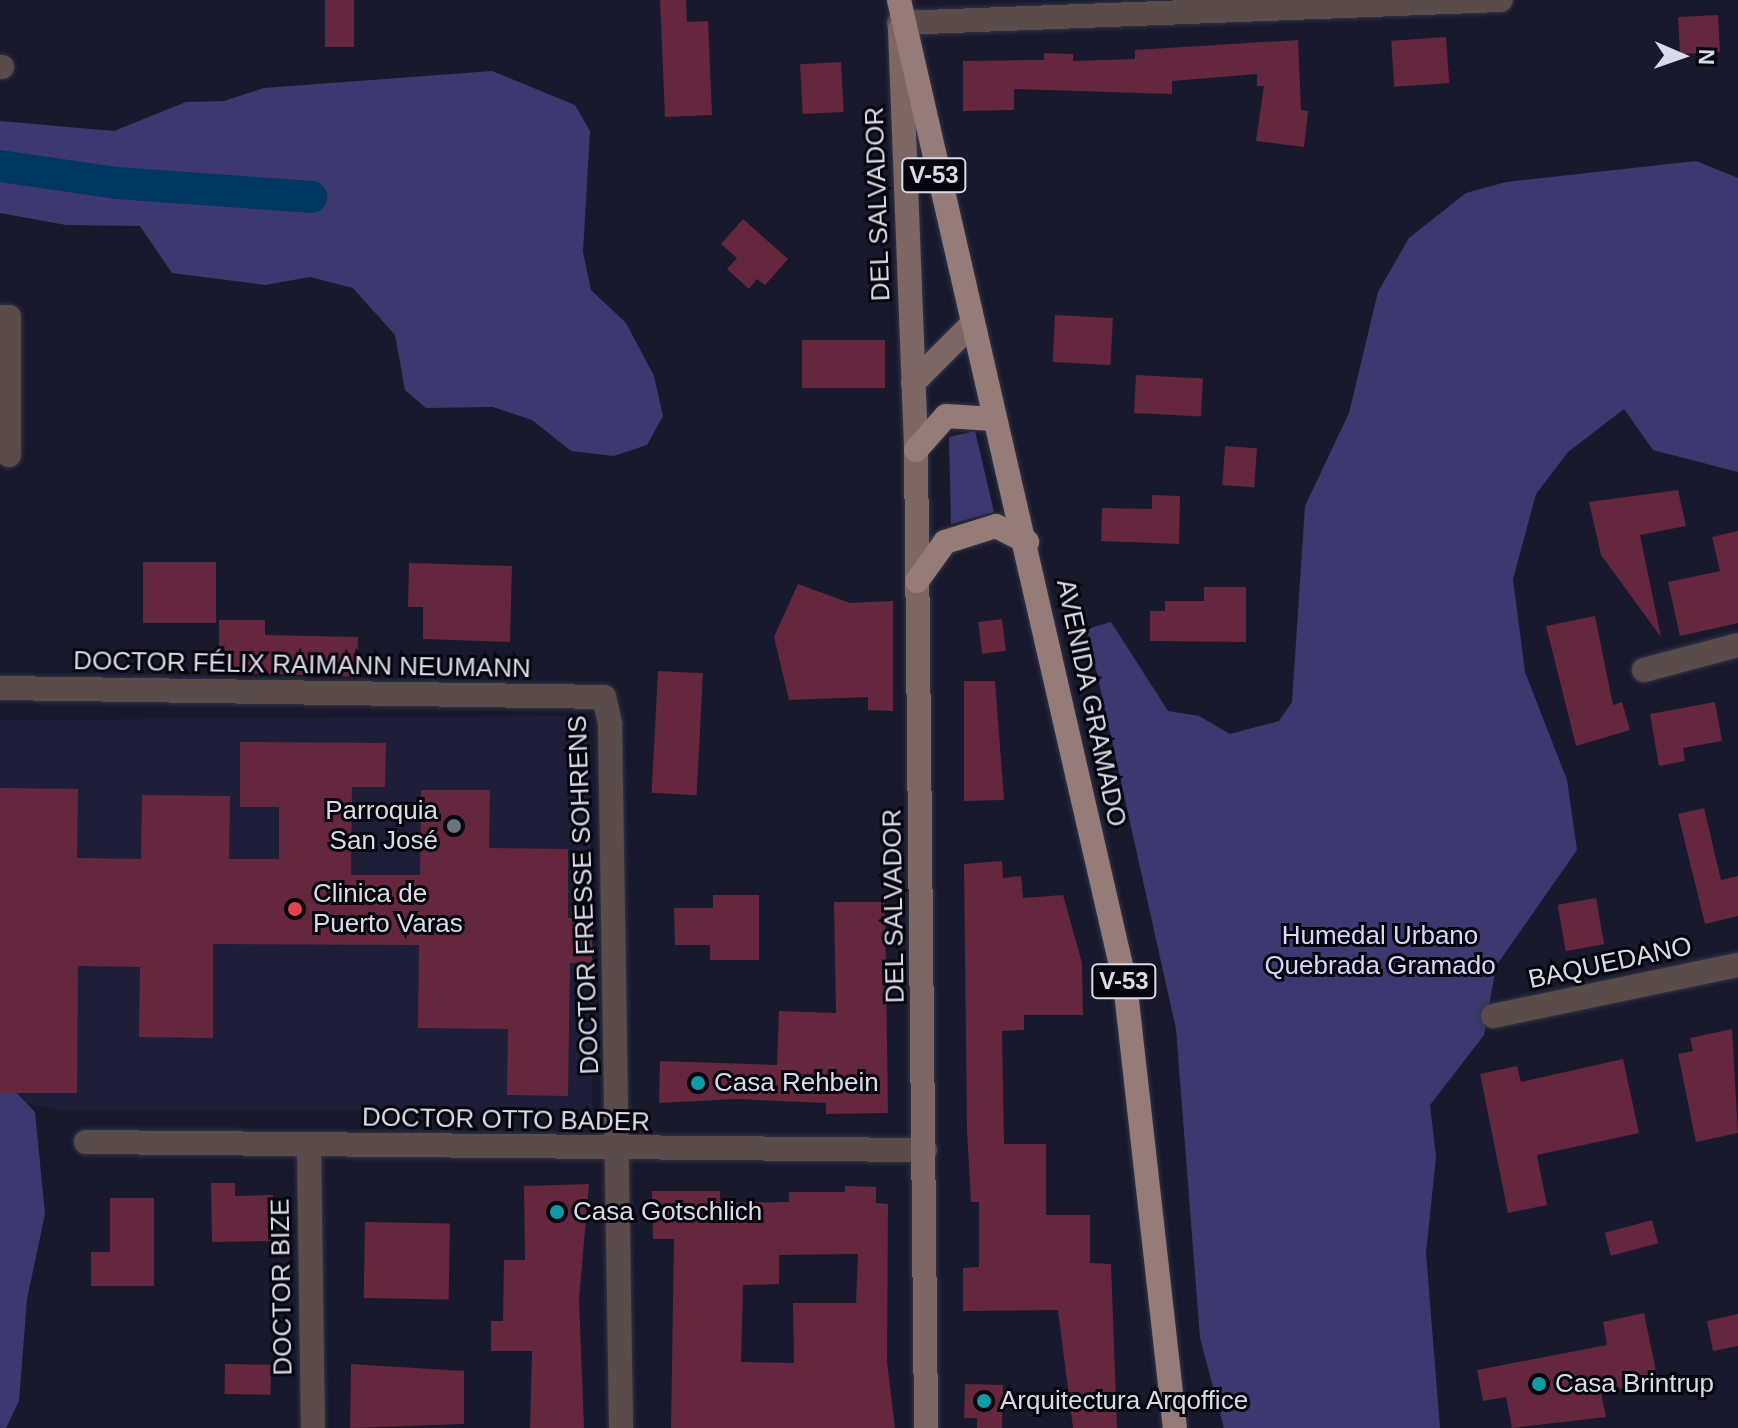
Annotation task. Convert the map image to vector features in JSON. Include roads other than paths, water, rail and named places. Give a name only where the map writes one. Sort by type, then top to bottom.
[{"type":"main road","name":"AVENIDA GRAMADO","points":[[899,11],[969,327],[1027,542],[1125,983],[1175,1428]]},
{"type":"main road","name":"DEL SALVADOR","points":[[899,11],[916,450],[926,1428]]},
{"type":"main road","points":[[913,383],[969,327]]},
{"type":"main road","points":[[916,450],[946,416],[994,419]]},
{"type":"main road","points":[[917,581],[945,542],[996,526],[1027,542]]},
{"type":"street","points":[[899,11],[1501,0]]},
{"type":"street","points":[[0,317],[9,317],[9,455]]},
{"type":"street","points":[[1644,670],[1738,645]]},
{"type":"street","name":"DOCTOR FÉLIX RAIMANN NEUMANN","points":[[0,688],[604,697]]},
{"type":"street","name":"DOCTOR FRESSE SOHRENS","points":[[604,697],[619,1150],[621,1428]]},
{"type":"street","name":"BAQUEDANO","points":[[1493,1016],[1738,965]]},
{"type":"street","name":"DOCTOR OTTO BADER","points":[[86,1142],[619,1150],[925,1150]]},
{"type":"street","name":"DOCTOR BIZE","points":[[309,1146],[313,1428]]},
{"type":"waterway","points":[[0,166],[117,183],[311,197]]},
{"type":"place","name":"Parroquia San José","points":[[454,826]]},
{"type":"place","name":"Clinica de Puerto Varas","points":[[295,909]]},
{"type":"place","name":"Casa Rehbein","points":[[698,1083]]},
{"type":"place","name":"Casa Gotschlich","points":[[557,1212]]},
{"type":"place","name":"Casa Brintrup","points":[[1539,1384]]},
{"type":"place","name":"Arquitectura Arqoffice","points":[[984,1401]]},
{"type":"park label","name":"Humedal Urbano Quebrada Gramado","points":[[1380,951]]}]
